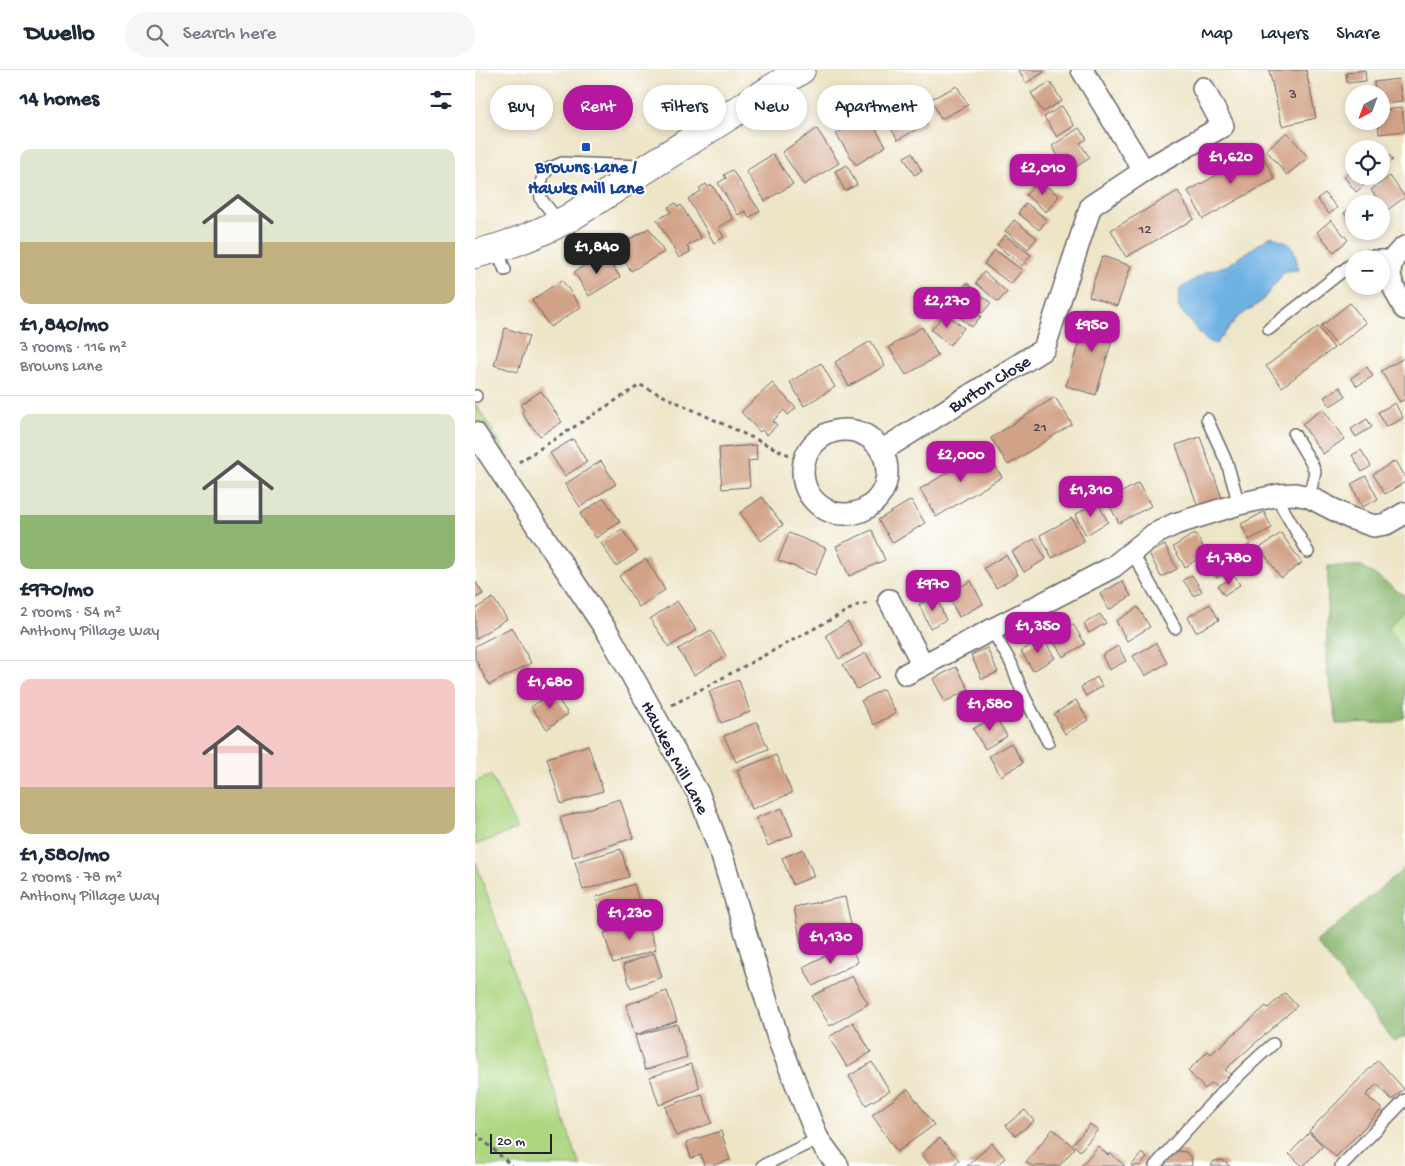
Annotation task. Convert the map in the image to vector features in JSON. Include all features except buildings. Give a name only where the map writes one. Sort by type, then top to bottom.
[{"type":"street","points":[[501,250],[539,234],[569,218],[801,70]]},
{"type":"street","points":[[1082,70],[1144,171]]},
{"type":"street","name":"Burton Close","points":[[881,451],[1044,349],[1091,206],[1144,171],[1223,126],[1203,88]]},
{"type":"street","points":[[1400,251],[1391,264],[1391,280],[1405,309]]},
{"type":"street","points":[[843,430],[858,433],[866,436],[881,451],[886,472],[883,489],[868,507],[853,513],[838,514],[829,511],[812,498],[806,489],[803,478],[804,462],[808,451],[818,440],[826,435],[843,430]]},
{"type":"street","name":"Hawkes Mill Lane","points":[[475,433],[610,636],[699,795],[722,856],[779,1041],[818,1139],[838,1166]]},
{"type":"street","points":[[889,600],[914,669],[1113,568],[1153,535],[1175,524],[1239,504],[1279,495],[1295,494],[1309,497],[1350,518],[1374,526],[1386,524],[1405,513]]},
{"type":"lane","points":[[569,218],[552,213],[541,200],[540,187],[543,176],[548,169],[562,163],[652,166]]},
{"type":"lane","points":[[1269,329],[1345,269]]},
{"type":"lane","points":[[1207,419],[1227,463],[1239,504]]},
{"type":"lane","points":[[1294,434],[1313,464],[1315,472],[1309,497]]},
{"type":"lane","points":[[1279,495],[1282,507],[1308,552]]},
{"type":"lane","points":[[1132,552],[1175,628]]},
{"type":"lane","points":[[992,630],[1011,663],[1023,694],[1048,742]]},
{"type":"lane","points":[[1155,1166],[1216,1098],[1273,1044]]},
{"type":"lane","points":[[1341,1166],[1405,1100]]},
{"type":"lane","points":[[762,1166],[818,1139]]},
{"type":"path","points":[[502,473],[640,385],[804,462]]},
{"type":"path","points":[[654,714],[858,605],[889,600]]},
{"type":"path","points":[[475,1133],[512,1166]]},
{"type":"green space","points":[[476,404],[506,453],[500,457],[475,419]]},
{"type":"green space","points":[[1328,566],[1362,566],[1405,596],[1405,607],[1388,628],[1405,654],[1405,717],[1394,723],[1337,724],[1326,663]]},
{"type":"green space","points":[[1405,607],[1405,654],[1388,628]]},
{"type":"green space","points":[[491,775],[517,829],[475,845],[475,782]]},
{"type":"green space","points":[[475,859],[580,1166],[475,1166]]},
{"type":"green space","points":[[1405,868],[1405,1037],[1394,1041],[1316,942]]},
{"type":"water","points":[[1271,236],[1292,247],[1299,270],[1285,271],[1261,302],[1237,318],[1216,344],[1206,340],[1178,307],[1180,289],[1206,272],[1228,265]]},
{"type":"place","name":"Browns Lane / Hawks Mill Lane","points":[[586,147]]}]
